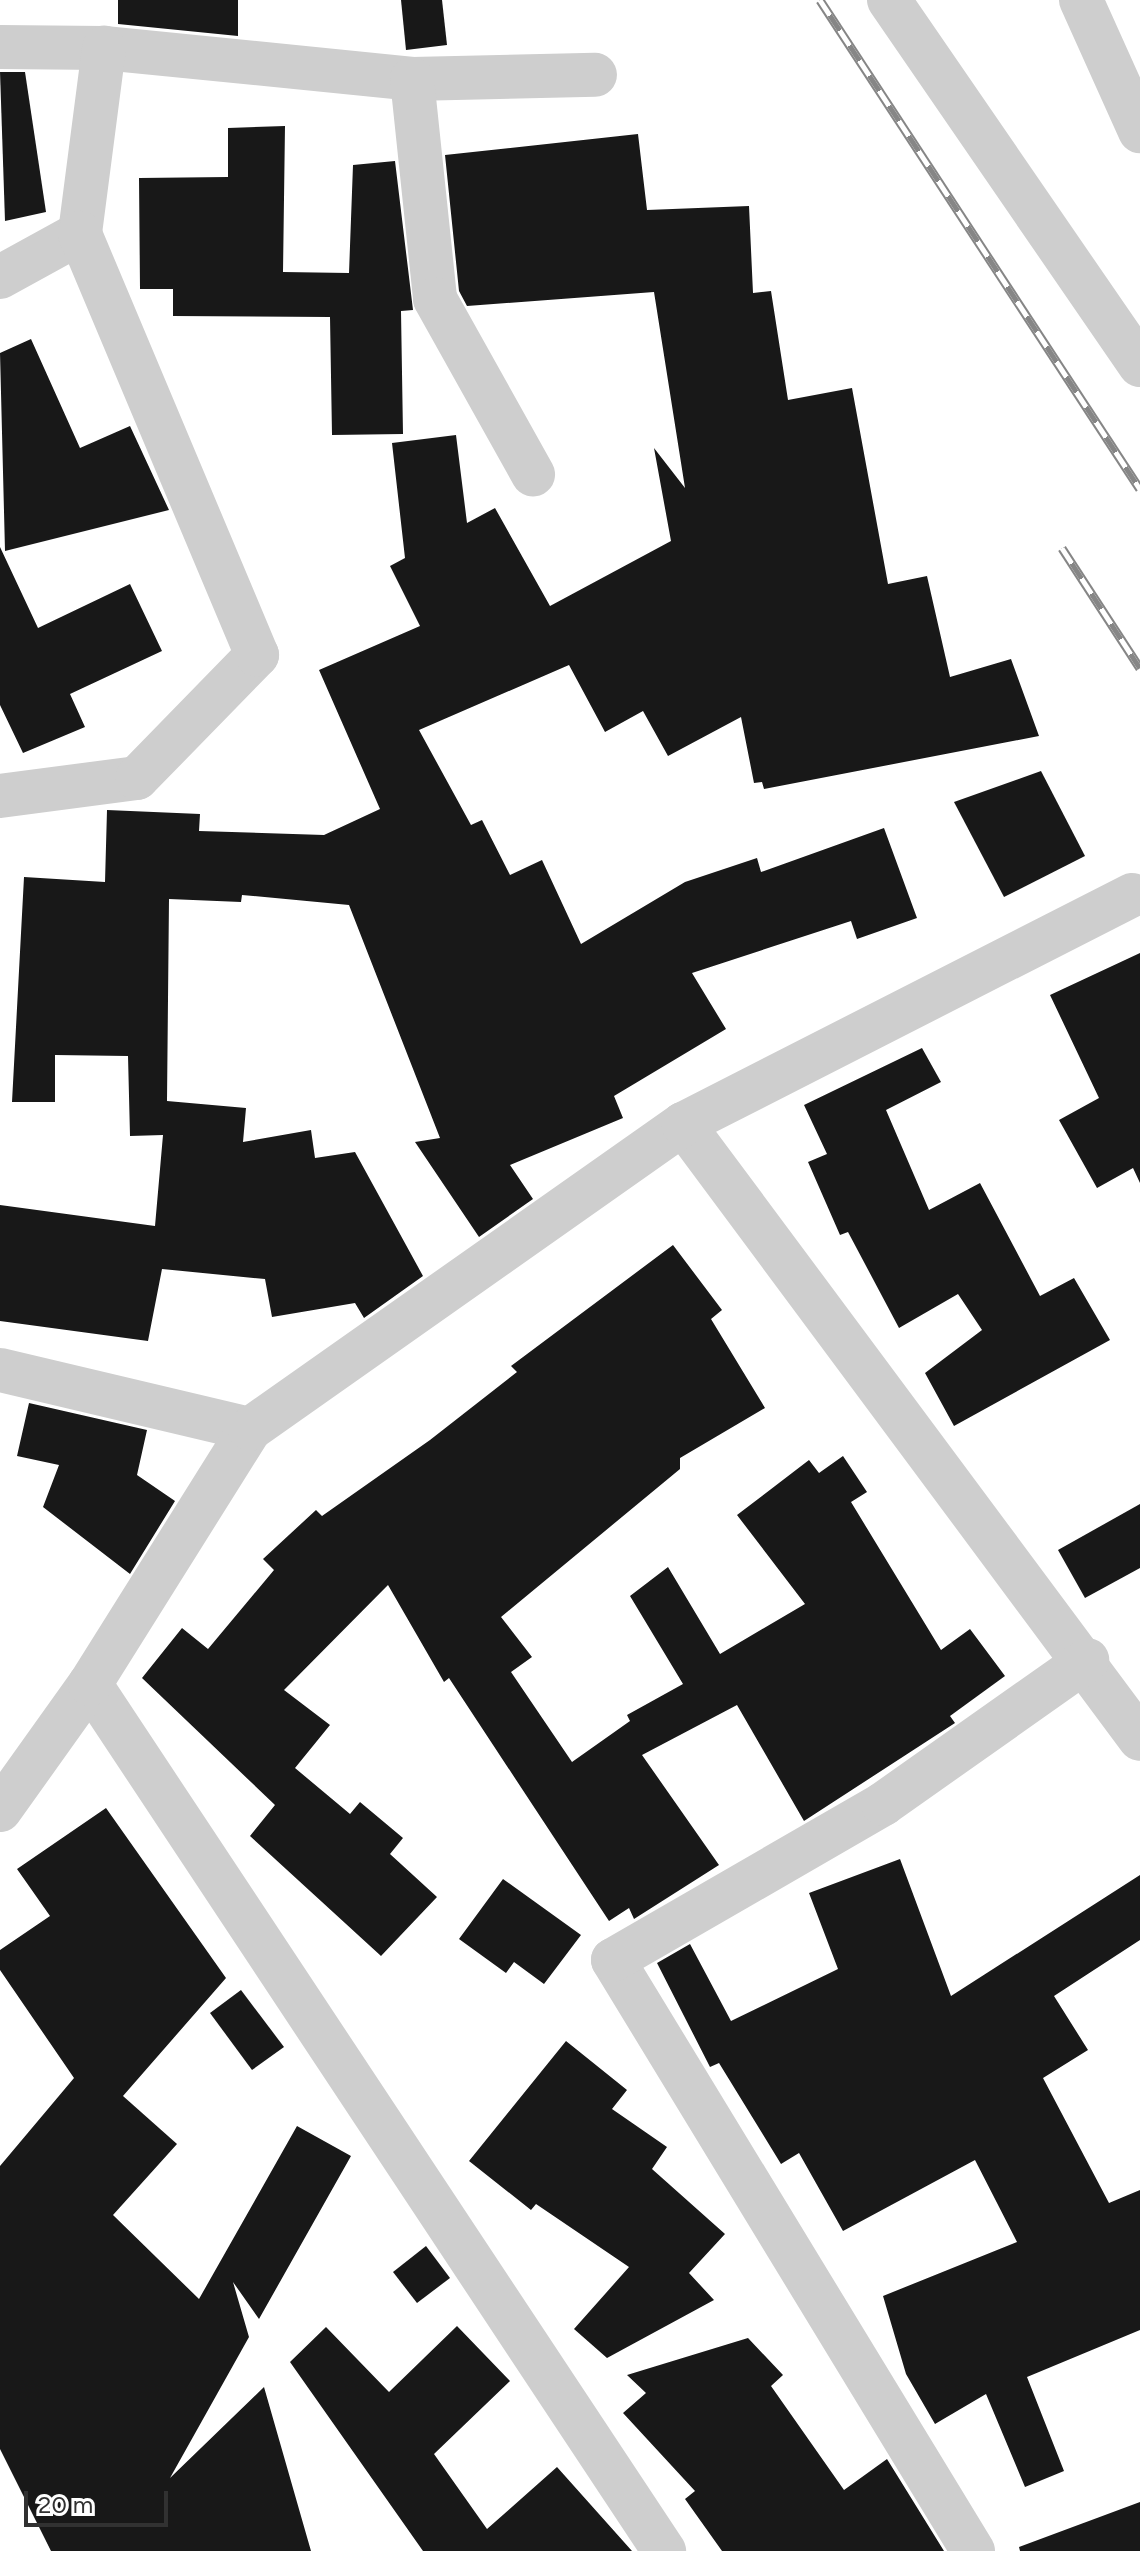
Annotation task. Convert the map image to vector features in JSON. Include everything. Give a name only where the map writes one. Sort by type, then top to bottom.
[{"type":"street","points":[[889,0],[1140,365]]},
{"type":"street","points":[[1081,0],[1140,131]]},
{"type":"street","points":[[0,47],[104,48],[412,79],[595,75]]},
{"type":"street","points":[[0,796],[137,778],[257,655],[80,233],[104,48]]},
{"type":"street","points":[[412,79],[435,299],[533,474]]},
{"type":"street","points":[[0,277],[80,233]]},
{"type":"street","points":[[0,1810],[90,1684],[250,1429],[683,1124],[1132,895]]},
{"type":"street","points":[[683,1124],[1087,1660],[1140,1739]]},
{"type":"street","points":[[0,1370],[250,1429]]},
{"type":"street","points":[[973,2551],[613,1960],[883,1804],[1087,1660]]},
{"type":"street","points":[[90,1684],[664,2551]]},
{"type":"building","points":[[118,0],[238,0],[238,36],[118,24]]},
{"type":"building","points":[[401,0],[442,0],[447,45],[406,50]]},
{"type":"building","points":[[0,72],[25,72],[46,212],[5,221]]},
{"type":"building","points":[[285,126],[283,272],[349,273],[353,165],[395,161],[413,310],[401,311],[403,434],[332,435],[330,317],[173,316],[173,289],[140,289],[139,178],[228,177],[228,128]]},
{"type":"building","points":[[638,134],[647,210],[749,206],[753,293],[771,291],[788,400],[852,388],[888,584],[927,576],[950,677],[1011,659],[1039,736],[764,789],[762,782],[754,783],[741,717],[668,756],[643,711],[605,732],[569,665],[419,730],[471,825],[482,820],[510,875],[542,860],[581,944],[685,882],[757,858],[761,872],[884,828],[917,918],[857,939],[851,921],[692,973],[726,1029],[614,1096],[623,1118],[510,1165],[533,1199],[479,1237],[415,1142],[440,1138],[349,905],[242,895],[241,902],[169,899],[167,1101],[246,1108],[243,1142],[311,1130],[315,1158],[355,1152],[423,1276],[364,1318],[355,1303],[272,1317],[265,1279],[162,1269],[148,1341],[0,1321],[0,1205],[155,1226],[163,1135],[130,1136],[128,1056],[55,1055],[55,1102],[12,1102],[24,877],[105,882],[107,810],[200,814],[199,831],[324,835],[380,809],[319,670],[420,626],[390,566],[405,558],[392,443],[456,435],[467,523],[495,508],[550,606],[671,541],[654,448],[685,488],[654,292],[467,306],[459,291],[445,155]]},
{"type":"building","points":[[31,339],[80,448],[130,426],[169,510],[5,551],[0,353]]},
{"type":"building","points":[[0,547],[38,628],[130,584],[162,651],[70,694],[85,727],[23,753],[0,705]]},
{"type":"building","points":[[1041,771],[1085,856],[1004,897],[954,802]]},
{"type":"building","points":[[1140,953],[1140,1183],[1133,1168],[1097,1188],[1059,1120],[1099,1098],[1050,995]]},
{"type":"building","points":[[922,1048],[941,1082],[886,1110],[929,1210],[980,1183],[1040,1296],[1074,1278],[1110,1340],[954,1426],[925,1373],[982,1330],[958,1294],[899,1328],[848,1232],[840,1235],[808,1162],[827,1154],[804,1105]]},
{"type":"building","points":[[673,1245],[722,1310],[711,1319],[765,1408],[680,1458],[680,1469],[501,1617],[532,1657],[511,1672],[572,1762],[630,1721],[627,1715],[683,1684],[630,1596],[668,1567],[720,1654],[805,1604],[737,1515],[809,1460],[819,1473],[843,1456],[867,1492],[851,1502],[941,1650],[970,1629],[1005,1676],[950,1716],[955,1723],[804,1821],[737,1705],[642,1755],[719,1865],[634,1919],[629,1908],[609,1921],[449,1678],[444,1682],[388,1585],[284,1690],[330,1725],[295,1768],[350,1814],[360,1802],[403,1838],[390,1854],[437,1897],[381,1956],[250,1836],[275,1805],[142,1678],[182,1628],[208,1649],[274,1570],[263,1559],[316,1510],[322,1516],[430,1440],[517,1372],[511,1366]]},
{"type":"building","points":[[29,1403],[147,1430],[137,1475],[175,1501],[130,1574],[43,1507],[59,1465],[17,1456]]},
{"type":"building","points":[[1140,1504],[1140,1568],[1085,1598],[1058,1550]]},
{"type":"building","points":[[106,1808],[226,1978],[123,2096],[177,2144],[113,2215],[199,2299],[297,2126],[351,2156],[259,2319],[233,2282],[249,2337],[170,2478],[264,2387],[311,2551],[51,2551],[0,2449],[0,2166],[74,2078],[0,1970],[0,1950],[50,1916],[17,1869]]},
{"type":"building","points":[[900,1859],[951,1996],[1140,1875],[1140,1940],[1054,1996],[1088,2050],[1043,2078],[1109,2203],[1140,2190],[1140,2330],[1027,2377],[1064,2471],[1025,2487],[986,2394],[935,2424],[906,2374],[883,2296],[1017,2242],[975,2160],[843,2231],[799,2153],[781,2164],[719,2063],[710,2067],[657,1963],[690,1944],[731,2021],[838,1969],[809,1893]]},
{"type":"building","points":[[503,1879],[581,1935],[544,1984],[514,1962],[506,1973],[459,1939]]},
{"type":"building","points":[[241,1990],[284,2047],[252,2070],[210,2013]]},
{"type":"building","points":[[566,2041],[627,2090],[612,2109],[667,2147],[652,2169],[725,2234],[689,2273],[714,2300],[607,2358],[574,2329],[629,2267],[536,2204],[531,2210],[469,2161]]},
{"type":"building","points":[[426,2246],[450,2278],[417,2303],[393,2272]]},
{"type":"building","points":[[457,2326],[510,2381],[434,2454],[487,2529],[557,2467],[632,2551],[423,2551],[290,2362],[326,2327],[389,2392]]},
{"type":"building","points":[[748,2338],[783,2375],[771,2386],[844,2490],[887,2459],[944,2551],[722,2551],[685,2499],[695,2491],[623,2413],[646,2393],[627,2375]]},
{"type":"building","points":[[1140,2502],[1140,2551],[1020,2551],[1019,2547]]},
{"type":"railway","points":[[820,0],[1140,489]]},
{"type":"railway","points":[[1062,548],[1140,668]]}]
